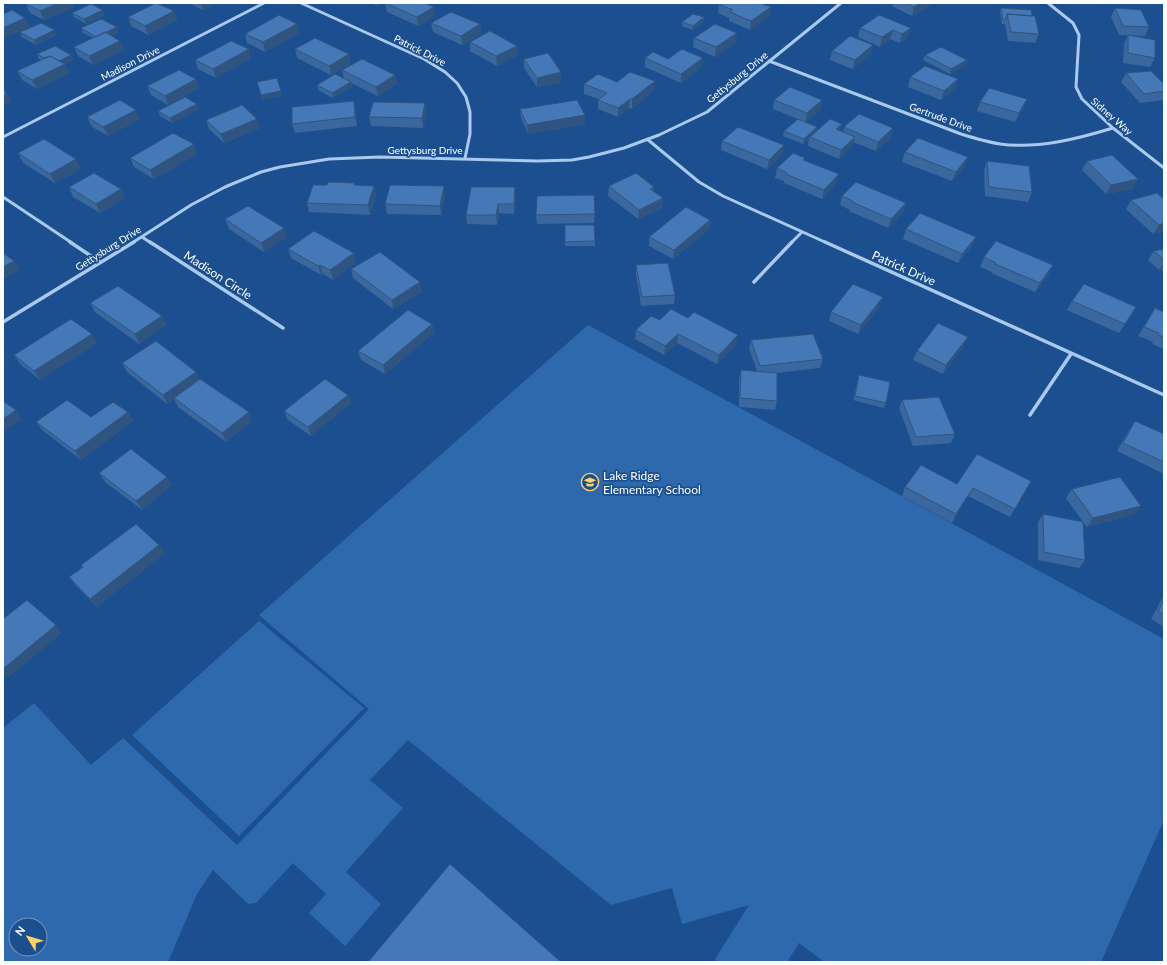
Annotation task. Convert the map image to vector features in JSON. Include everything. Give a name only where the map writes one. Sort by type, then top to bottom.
[{"type":"street","name":"Madison Drive","points":[[3,137],[264,3]]},
{"type":"street","name":"Patrick Drive","points":[[301,3],[424,59],[445,72],[457,83],[466,97],[470,112],[470,134],[465,158]]},
{"type":"street","name":"Gettysburg Drive","points":[[3,322],[198,202],[238,180],[279,167],[321,159],[358,157],[465,158],[534,161],[573,160],[602,154],[647,139],[686,123],[707,112],[841,3]]},
{"type":"street","name":"Sidney Way","points":[[1048,3],[1073,23],[1079,35],[1076,87],[1082,99],[1113,128],[1164,168]]},
{"type":"street","name":"Gertrude Drive","points":[[769,61],[954,132],[986,141],[1012,146],[1046,144],[1079,138],[1113,128]]},
{"type":"street","name":"Patrick Drive","points":[[647,139],[699,182],[722,196],[1164,396]]},
{"type":"street","points":[[3,197],[100,262]]},
{"type":"street","points":[[754,282],[802,232]]},
{"type":"street","name":"Madison Circle","points":[[142,237],[284,328]]},
{"type":"street","points":[[1030,415],[1071,354]]},
{"type":"shaded area","name":"Lake Ridge Elementary School","points":[[588,325],[1164,639],[1164,820],[1101,962],[824,962],[799,943],[787,962],[719,962],[715,959],[749,905],[682,924],[672,888],[611,905],[408,740],[370,780],[403,808],[346,872],[381,904],[345,946],[309,913],[326,894],[293,863],[256,903],[248,904],[213,870],[197,894],[168,962],[3,962],[3,728],[34,703],[91,765],[123,738],[237,845],[369,709],[259,615]]},
{"type":"shaded area","points":[[259,621],[364,708],[239,836],[132,735]]},
{"type":"building","points":[[58,3],[40,11],[26,4]]},
{"type":"building","points":[[156,3],[174,11],[145,26],[128,17]]},
{"type":"building","points":[[385,3],[424,3],[434,7],[417,17]]},
{"type":"building","points":[[760,3],[771,7],[751,21],[730,12],[733,10],[719,4]]},
{"type":"building","points":[[906,3],[921,3],[914,7]]},
{"type":"building","points":[[91,4],[103,10],[84,19],[72,13]]},
{"type":"building","points":[[1001,8],[1031,10],[1032,16],[1007,14],[1005,20],[1003,20]]},
{"type":"building","points":[[1115,8],[1141,10],[1149,27],[1123,26]]},
{"type":"building","points":[[12,10],[25,18],[3,28],[3,14]]},
{"type":"building","points":[[451,12],[480,24],[461,36],[431,23]]},
{"type":"building","points":[[693,14],[704,17],[693,26],[682,22]]},
{"type":"building","points":[[1007,14],[1035,16],[1039,34],[1011,32]]},
{"type":"building","points":[[279,15],[297,24],[263,42],[245,34]]},
{"type":"building","points":[[879,15],[911,28],[902,34],[893,30],[882,37],[860,28]]},
{"type":"building","points":[[101,19],[117,27],[96,37],[81,28]]},
{"type":"building","points":[[41,23],[55,30],[34,40],[20,32]]},
{"type":"building","points":[[715,24],[737,33],[716,47],[694,38]]},
{"type":"building","points":[[490,31],[517,46],[496,56],[470,42]]},
{"type":"building","points":[[105,32],[120,41],[89,56],[74,47]]},
{"type":"building","points":[[1128,35],[1155,40],[1155,58],[1128,53]]},
{"type":"building","points":[[850,36],[873,45],[855,60],[832,51]]},
{"type":"building","points":[[315,38],[349,54],[329,66],[295,49]]},
{"type":"building","points":[[231,41],[249,49],[213,69],[195,60]]},
{"type":"building","points":[[55,46],[71,55],[59,61],[50,56],[44,58],[37,54]]},
{"type":"building","points":[[941,47],[967,60],[951,69],[925,55]]},
{"type":"building","points":[[682,49],[703,58],[681,74],[645,58],[653,52],[668,59]]},
{"type":"building","points":[[548,53],[561,72],[537,78],[524,59]]},
{"type":"building","points":[[50,56],[65,64],[32,80],[17,71]]},
{"type":"building","points":[[362,59],[395,75],[376,87],[342,70]]},
{"type":"building","points":[[925,66],[958,79],[944,91],[910,77]]},
{"type":"building","points":[[179,70],[196,79],[165,96],[147,86]]},
{"type":"building","points":[[1151,71],[1164,84],[1164,91],[1144,94],[1126,73]]},
{"type":"building","points":[[630,72],[655,81],[618,108],[598,100],[607,93],[584,84],[598,74],[617,82]]},
{"type":"building","points":[[335,74],[351,82],[332,93],[317,85]]},
{"type":"building","points":[[277,78],[281,91],[261,95],[257,82]]},
{"type":"building","points":[[790,87],[822,100],[807,113],[774,100]]},
{"type":"building","points":[[989,88],[1027,99],[1019,113],[980,102]]},
{"type":"building","points":[[185,97],[197,104],[170,118],[158,111]]},
{"type":"building","points":[[120,100],[136,110],[103,127],[87,117]]},
{"type":"building","points":[[577,100],[585,115],[527,125],[520,109]]},
{"type":"building","points":[[354,101],[355,117],[292,124],[292,107]]},
{"type":"building","points":[[373,102],[425,103],[422,118],[369,117]]},
{"type":"building","points":[[242,105],[257,119],[221,134],[206,120]]},
{"type":"building","points":[[859,114],[893,128],[878,142],[844,127]]},
{"type":"building","points":[[798,119],[817,127],[804,139],[784,131]]},
{"type":"building","points":[[830,119],[842,124],[836,129],[855,137],[841,150],[810,137]]},
{"type":"building","points":[[738,127],[784,145],[769,160],[722,141]]},
{"type":"building","points":[[173,133],[194,144],[150,170],[130,158]]},
{"type":"building","points":[[918,138],[968,157],[956,172],[905,152]]},
{"type":"building","points":[[44,139],[76,159],[50,174],[18,153]]},
{"type":"building","points":[[793,153],[805,158],[803,160],[839,174],[824,190],[786,174],[787,173],[777,168]]},
{"type":"building","points":[[1112,155],[1138,179],[1111,185],[1087,161]]},
{"type":"building","points":[[987,161],[1029,166],[1032,192],[989,187]]},
{"type":"building","points":[[94,173],[121,189],[96,204],[69,187]]},
{"type":"building","points":[[636,173],[654,187],[650,189],[663,198],[639,210],[609,186]]},
{"type":"building","points":[[328,182],[355,183],[354,185],[374,186],[368,205],[307,203],[313,185],[327,185]]},
{"type":"building","points":[[856,182],[906,203],[891,219],[842,196]]},
{"type":"building","points":[[390,185],[444,186],[440,206],[385,204]]},
{"type":"building","points":[[471,187],[515,187],[514,204],[498,204],[496,215],[466,215]]},
{"type":"building","points":[[1157,193],[1164,199],[1164,223],[1159,225],[1131,200]]},
{"type":"building","points":[[594,195],[595,214],[536,215],[537,196]]},
{"type":"building","points":[[248,206],[284,228],[261,243],[225,219]]},
{"type":"building","points":[[686,207],[710,220],[674,250],[649,237]]},
{"type":"building","points":[[920,213],[976,237],[962,254],[906,229]]},
{"type":"building","points":[[565,225],[594,225],[595,241],[565,242]]},
{"type":"building","points":[[314,231],[354,253],[330,270],[320,265],[318,266],[288,249]]},
{"type":"building","points":[[996,241],[1053,265],[1040,283],[995,264],[996,263],[984,257]]},
{"type":"building","points":[[1164,249],[1164,260],[1154,251]]},
{"type":"building","points":[[380,252],[420,282],[392,300],[351,269]]},
{"type":"building","points":[[3,253],[14,261],[3,267]]},
{"type":"building","points":[[668,263],[675,295],[642,297],[636,265]]},
{"type":"building","points":[[853,284],[883,297],[861,325],[831,312]]},
{"type":"building","points":[[1084,284],[1136,307],[1125,324],[1072,301]]},
{"type":"building","points":[[118,286],[162,316],[135,334],[90,303]]},
{"type":"building","points":[[1155,308],[1164,312],[1164,337],[1158,335],[1159,333],[1144,327]]},
{"type":"building","points":[[671,309],[688,318],[694,312],[738,335],[719,355],[678,334],[665,346],[636,330],[651,316],[660,320]]},
{"type":"building","points":[[408,310],[432,324],[383,365],[358,351]]},
{"type":"building","points":[[71,319],[92,334],[34,371],[14,355]]},
{"type":"building","points":[[938,323],[968,337],[946,365],[917,351]]},
{"type":"building","points":[[813,334],[823,359],[760,366],[751,340]]},
{"type":"building","points":[[156,341],[196,372],[163,395],[122,363]]},
{"type":"building","points":[[741,370],[777,373],[777,401],[740,398]]},
{"type":"building","points":[[859,375],[890,382],[886,403],[855,396]]},
{"type":"building","points":[[200,379],[249,412],[222,433],[174,398]]},
{"type":"building","points":[[325,379],[348,395],[308,427],[284,411]]},
{"type":"building","points":[[939,397],[955,434],[916,437],[902,400]]},
{"type":"building","points":[[67,400],[91,417],[113,402],[128,412],[75,451],[36,422]]},
{"type":"building","points":[[3,401],[16,410],[3,419]]},
{"type":"building","points":[[1135,421],[1164,434],[1164,462],[1123,443]]},
{"type":"building","points":[[131,449],[167,477],[136,501],[99,473]]},
{"type":"building","points":[[977,454],[1031,481],[1015,509],[973,488],[956,514],[905,487],[921,465],[957,484]]},
{"type":"building","points":[[1120,477],[1141,506],[1093,518],[1072,489]]},
{"type":"building","points":[[1043,514],[1083,522],[1085,560],[1044,552]]},
{"type":"building","points":[[136,524],[159,545],[90,599],[69,577],[83,567],[81,565]]},
{"type":"building","points":[[27,600],[56,625],[3,669],[3,619]]},
{"type":"building","points":[[1164,600],[1164,615],[1158,611]]},
{"type":"building","points":[[450,864],[561,962],[368,962]]},
{"type":"place","name":"Lake Ridge Elementary School","points":[[590,482]]}]
